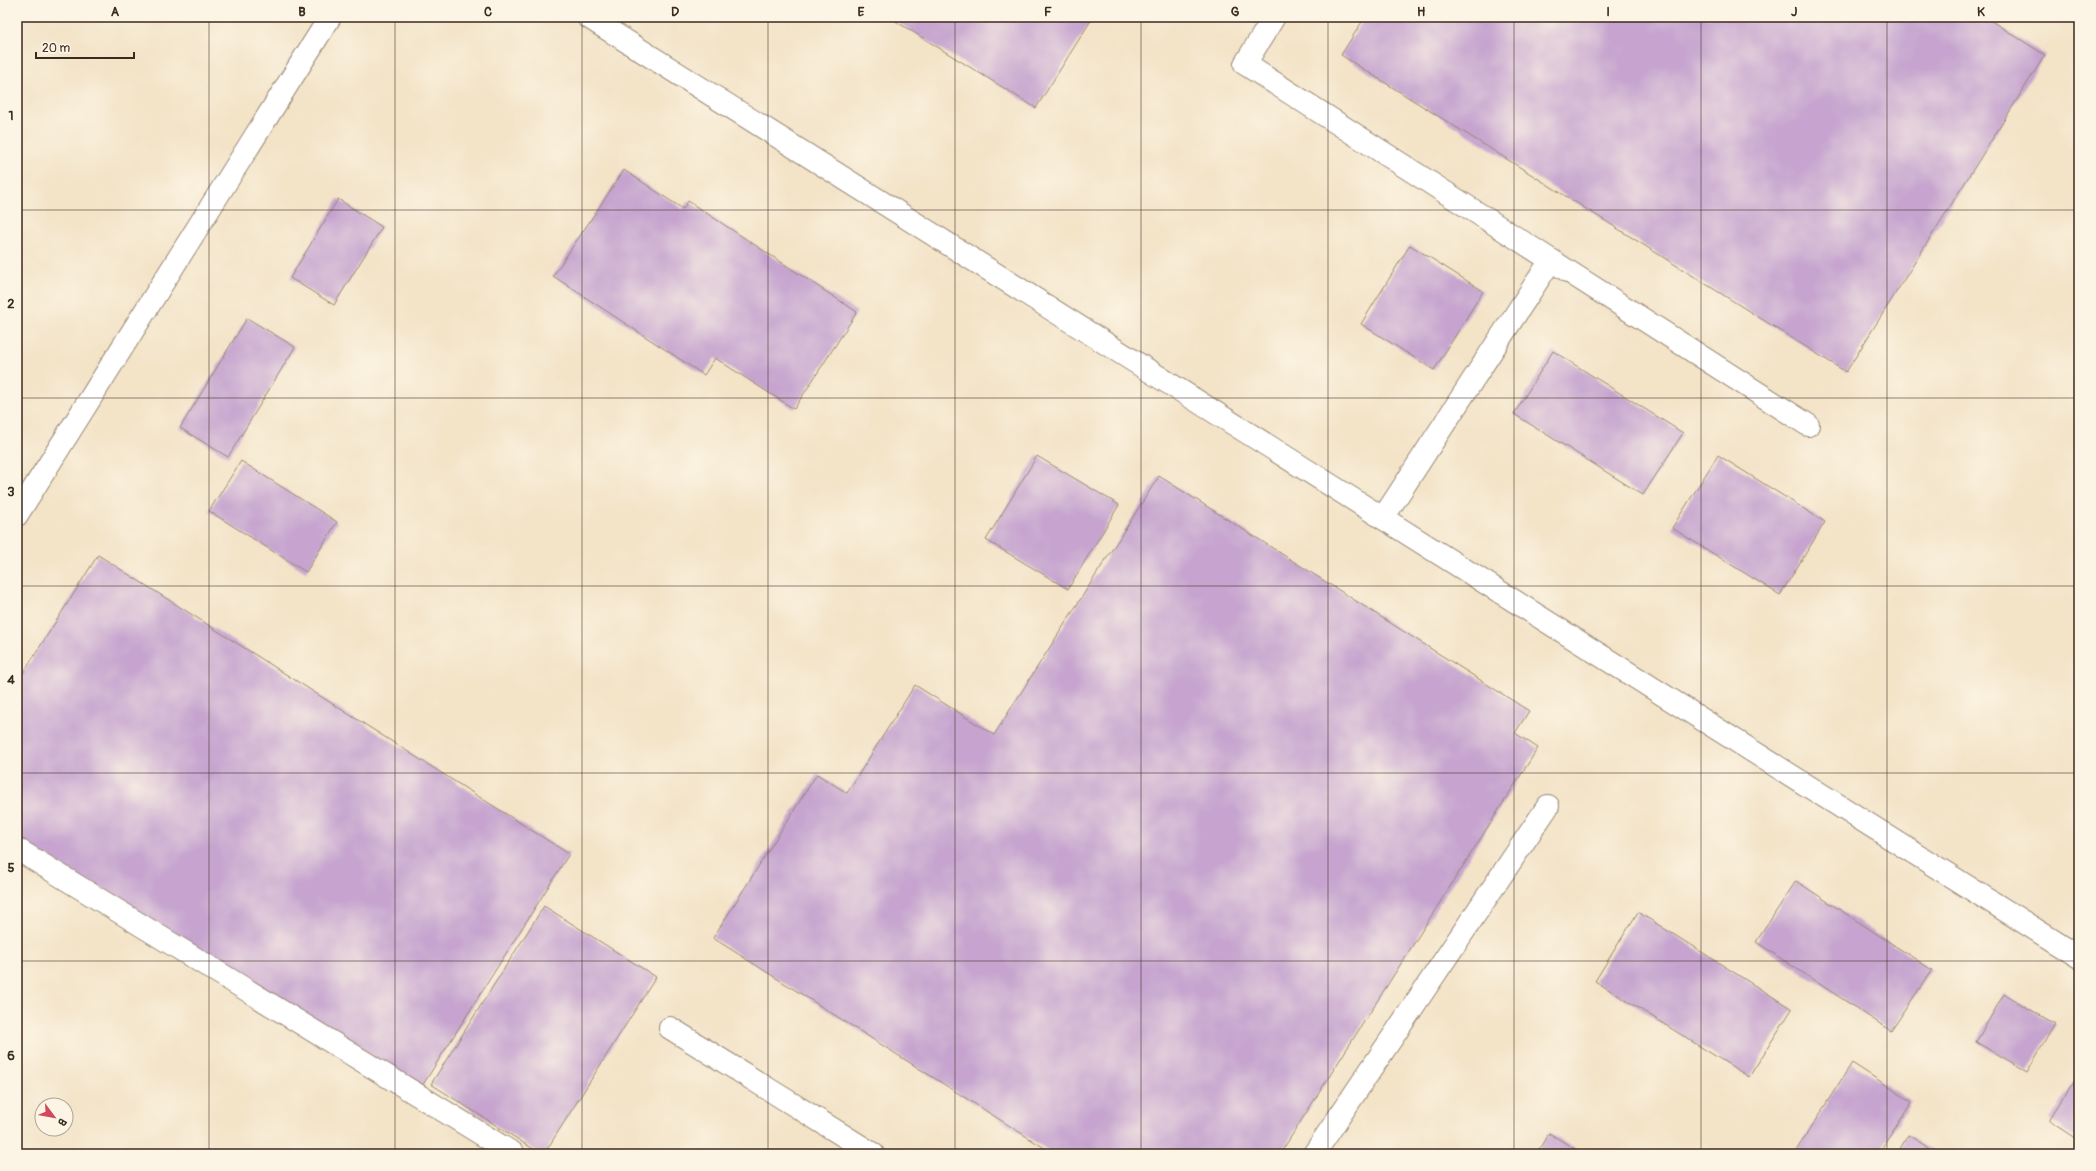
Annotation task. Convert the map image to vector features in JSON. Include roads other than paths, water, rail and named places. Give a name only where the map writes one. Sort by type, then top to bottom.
[{"type":"street","points":[[17,515],[330,17]]},
{"type":"street","points":[[588,17],[2079,957]]},
{"type":"street","points":[[1274,17],[1244,64],[1808,425]]},
{"type":"street","points":[[1383,518],[1551,260]]},
{"type":"street","points":[[1314,1154],[1548,806]]},
{"type":"street","points":[[17,849],[514,1154]]},
{"type":"street","points":[[670,1028],[873,1154]]}]
